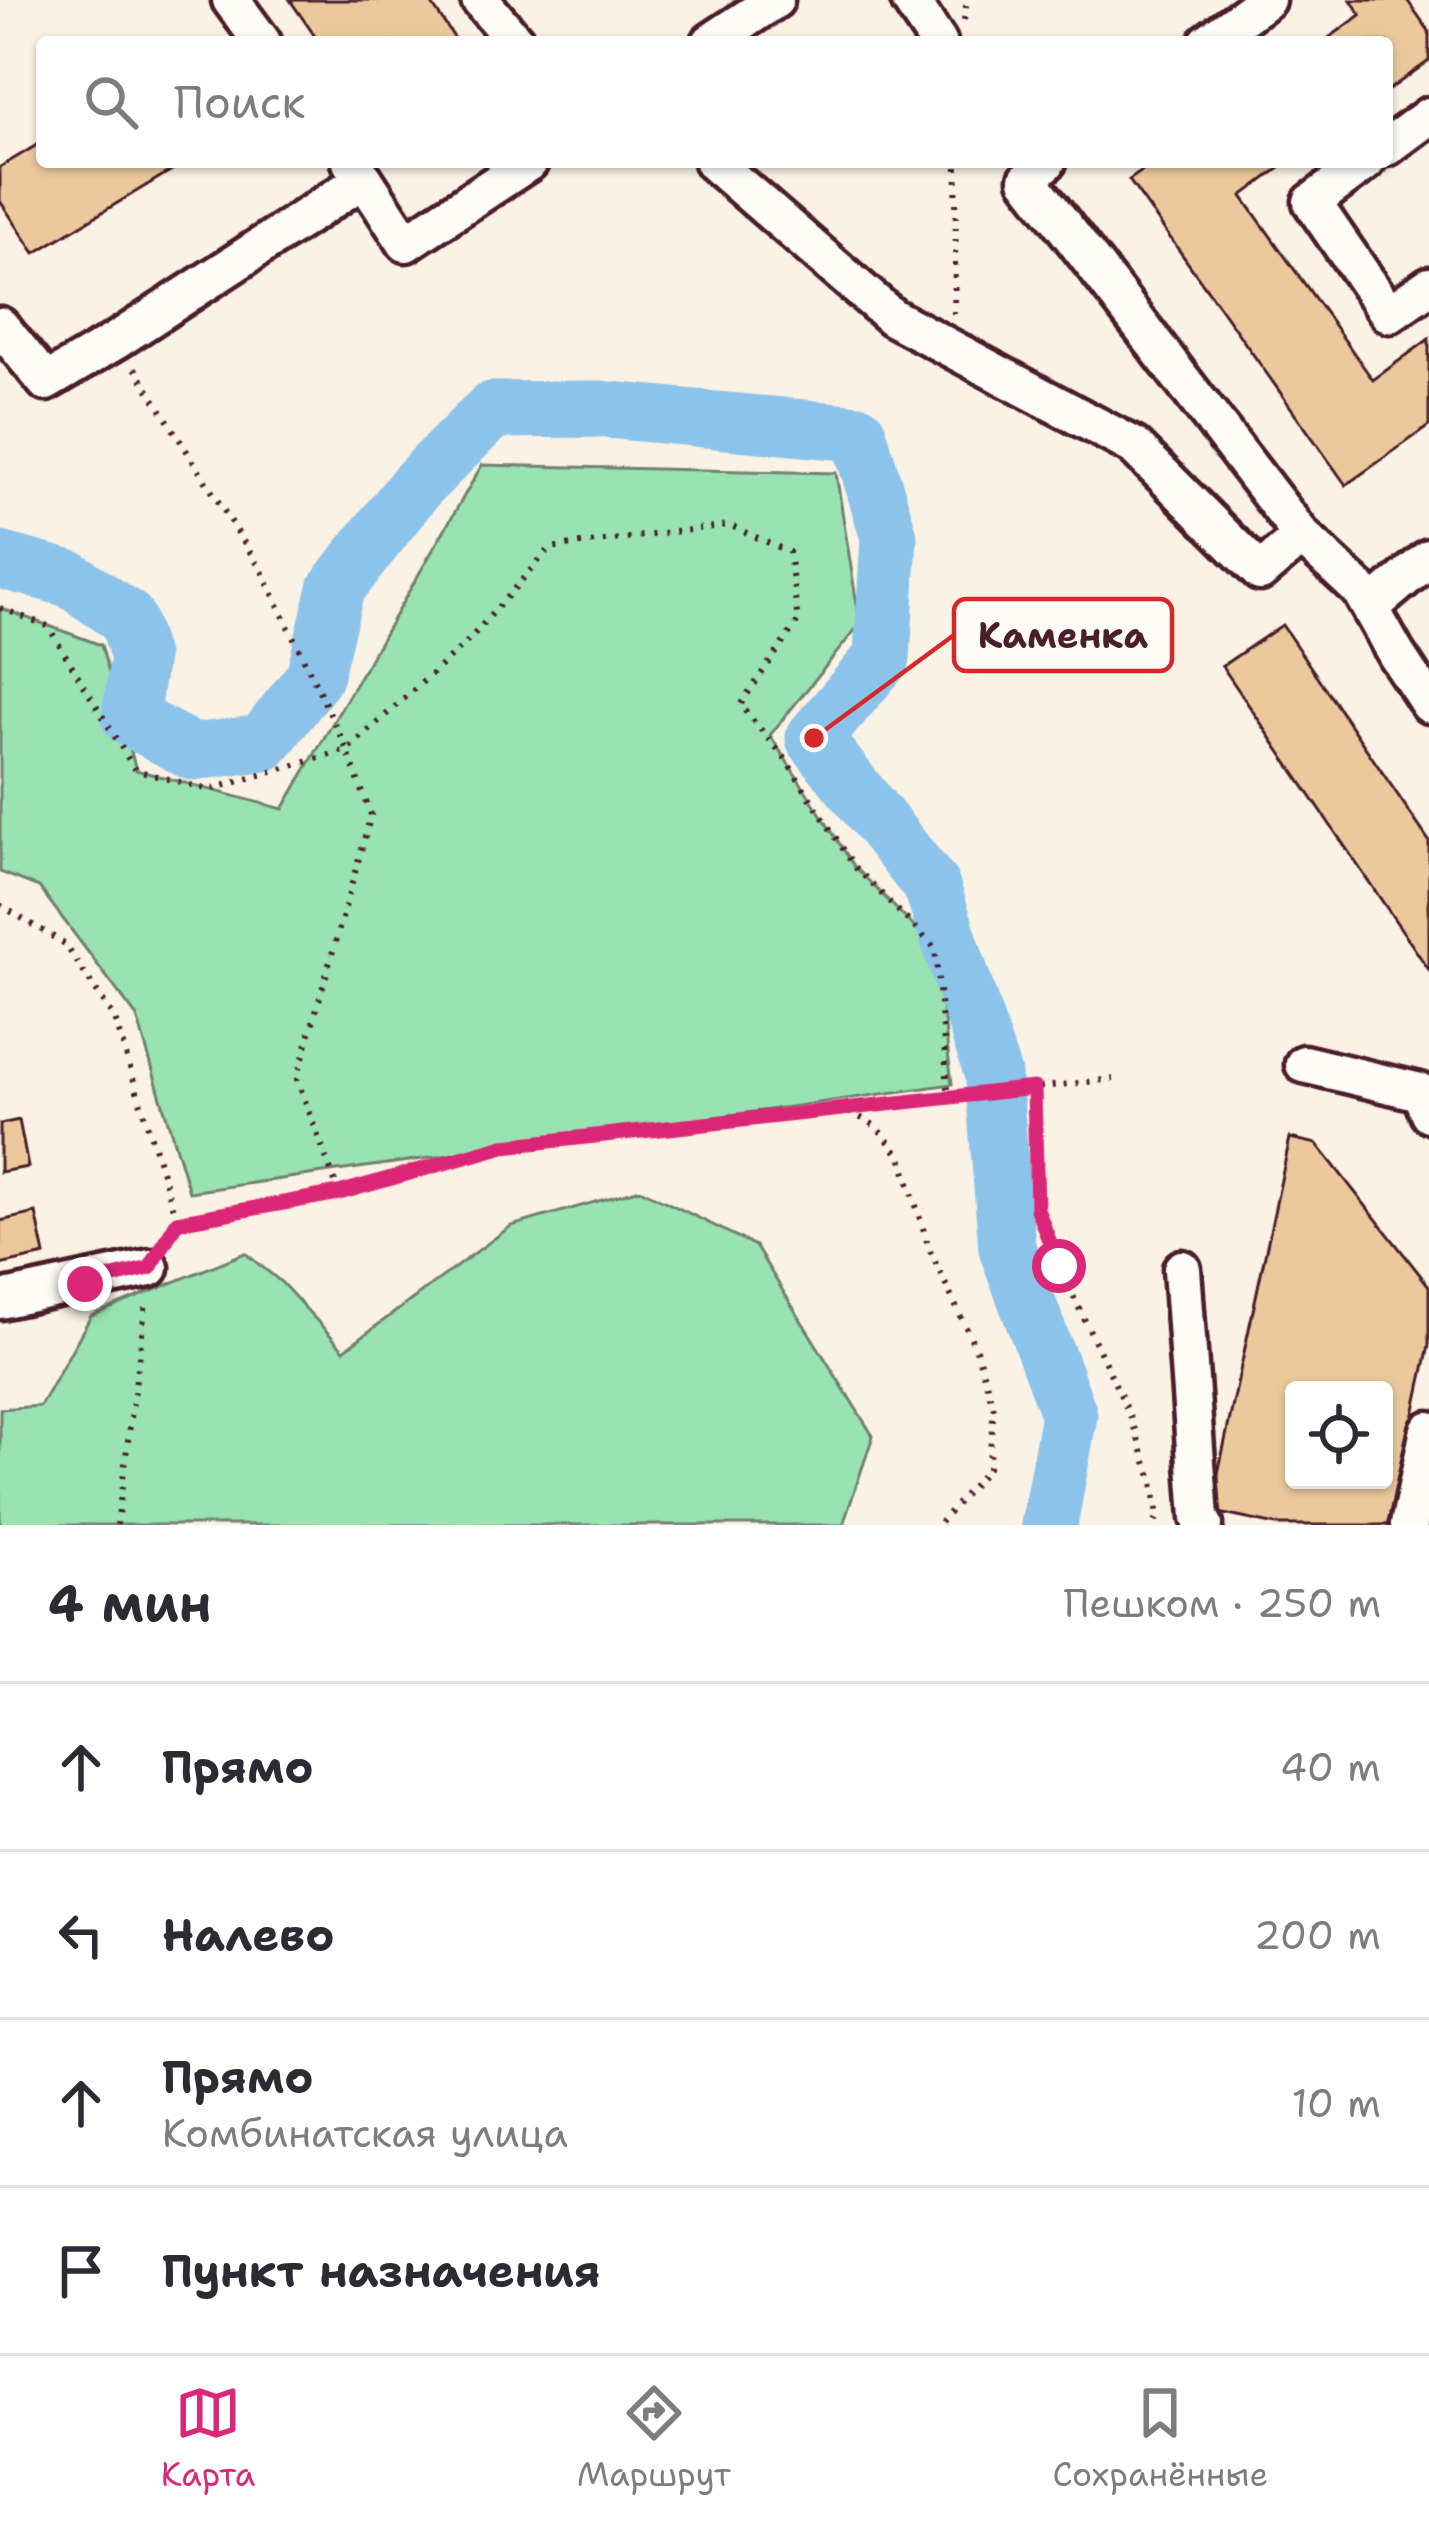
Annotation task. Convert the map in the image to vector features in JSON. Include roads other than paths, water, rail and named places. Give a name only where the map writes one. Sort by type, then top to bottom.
[{"type":"street","points":[[231,0],[258,36]]},
{"type":"street","points":[[480,0],[511,36]]},
{"type":"street","points":[[720,36],[775,0]]},
{"type":"street","points":[[910,0],[934,36]]},
{"type":"street","points":[[1216,36],[1266,0]]},
{"type":"street","points":[[1393,143],[1429,116]]},
{"type":"street","points":[[0,326],[46,382],[117,340],[358,170],[406,243],[520,168]]},
{"type":"street","points":[[720,168],[892,317],[1134,446],[1260,572],[1302,536]]},
{"type":"street","points":[[1030,168],[1302,536],[1360,590],[1412,655],[1429,704]]},
{"type":"street","points":[[1358,168],[1312,202],[1389,314],[1429,286]]},
{"type":"street","points":[[1371,608],[1429,559]]},
{"type":"street","points":[[1304,1064],[1420,1092],[1429,1112]]},
{"type":"street","points":[[0,1300],[150,1268]]},
{"type":"street","points":[[1182,1269],[1204,1525]]},
{"type":"street","points":[[1409,1525],[1429,1430]]},
{"type":"waterway","points":[[0,560],[70,579],[127,618],[139,657],[130,718],[193,752],[263,743],[314,677],[336,589],[416,486],[492,410],[598,409],[858,433],[889,537],[882,658],[814,738],[932,887],[993,1075],[1007,1248],[1069,1415],[1049,1525]]},
{"type":"place","name":"Каменка","points":[[814,738]]}]
